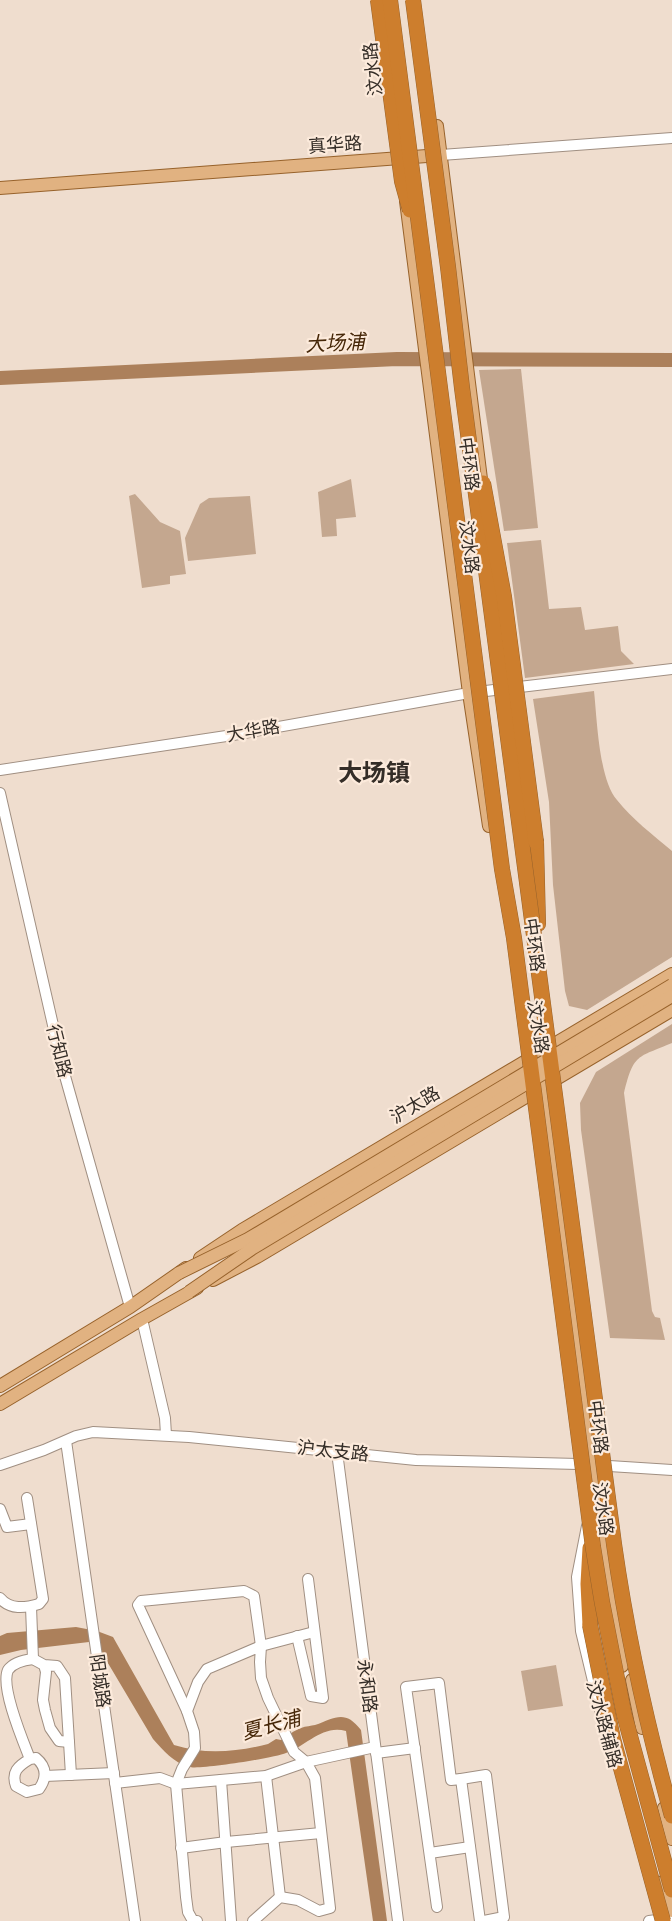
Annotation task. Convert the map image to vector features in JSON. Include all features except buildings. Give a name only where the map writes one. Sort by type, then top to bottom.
[{"type":"highway","points":[[378,0],[402,182],[422,256]]},
{"type":"highway","name":"中环路","points":[[390,0],[502,869],[514,938],[602,1602],[624,1714],[672,1890]]},
{"type":"highway","name":"中环路","points":[[413,0],[620,1588],[644,1710],[672,1816]]},
{"type":"highway","points":[[460,369],[494,532],[536,842],[538,936]]},
{"type":"highway","points":[[590,1548],[588,1584],[590,1625],[613,1739],[656,1921]]},
{"type":"main road","name":"汶水路","points":[[383,0],[469,693],[525,1060],[544,1087],[613,1611],[627,1701],[672,1867]]},
{"type":"main road","name":"汶水路","points":[[419,0],[471,387],[505,688],[552,1046],[544,1087],[548,1230],[556,1293],[626,1599],[648,1709],[672,1801]]},
{"type":"main road","name":"真华路","points":[[0,188],[441,155]]},
{"type":"main road","name":"沪太路","points":[[0,1386],[130,1307],[242,1230],[672,974]]},
{"type":"main road","name":"沪太路","points":[[179,1273],[248,1239],[672,985]]},
{"type":"main road","points":[[189,1292],[253,1248],[672,996]]},
{"type":"main road","points":[[0,1404],[189,1292],[257,1257],[672,1010]]},
{"type":"main road","name":"汶水路","points":[[544,1087],[572,1322],[594,1465],[635,1703],[672,1839]]},
{"type":"main road","points":[[548,1230],[555,1193]]},
{"type":"main road","points":[[556,1293],[572,1322]]},
{"type":"main road","name":"汶水路","points":[[594,1465],[587,1526],[595,1584],[620,1715],[672,1911]]},
{"type":"main road","points":[[595,1584],[613,1611]]},
{"type":"main road","points":[[644,1806],[647,1774]]},
{"type":"street","name":"真华路","points":[[441,155],[672,138]]},
{"type":"street","name":"大华路","points":[[0,770],[233,735],[469,693],[672,669]]},
{"type":"street","name":"行知路","points":[[0,793],[63,1069],[130,1307]]},
{"type":"street","points":[[142,1319],[165,1418],[165,1435]]},
{"type":"street","name":"沪太支路","points":[[0,1465],[76,1436],[93,1432],[165,1435],[417,1460],[594,1465],[672,1470]]},
{"type":"street","name":"阳城路","points":[[66,1441],[135,1921]]},
{"type":"street","name":"永和路","points":[[337,1452],[372,1750],[398,1921]]},
{"type":"street","points":[[0,1598],[6,1604],[13,1606],[31,1606],[39,1604],[43,1599],[27,1498]]},
{"type":"street","points":[[0,1509],[7,1527],[31,1524]]},
{"type":"street","name":"汶水路辅路","points":[[587,1526],[577,1577],[581,1631],[656,1921]]},
{"type":"street","points":[[297,1636],[311,1696],[323,1698],[308,1579]]},
{"type":"street","points":[[197,1921],[193,1921],[189,1912],[176,1784],[195,1748],[194,1732],[187,1711],[138,1605],[141,1601],[244,1591],[254,1596],[261,1646],[261,1678],[268,1698],[294,1752],[306,1762],[315,1778],[330,1908],[320,1911],[298,1900],[280,1897],[253,1921]]},
{"type":"street","points":[[43,1599],[55,1601]]},
{"type":"street","points":[[31,1606],[32,1656]]},
{"type":"street","points":[[187,1711],[198,1682],[207,1669],[261,1646],[314,1632]]},
{"type":"street","points":[[32,1656],[44,1665],[57,1666],[65,1678],[71,1775]]},
{"type":"street","points":[[30,1759],[13,1720],[4,1679],[8,1670],[32,1656]]},
{"type":"street","points":[[44,1665],[46,1672],[43,1700],[47,1719],[55,1737],[59,1741],[69,1742]]},
{"type":"street","points":[[437,1907],[406,1687],[440,1683],[451,1780],[486,1775],[504,1917],[484,1921]]},
{"type":"street","points":[[45,1776],[160,1778],[176,1784],[266,1776],[306,1762],[347,1753],[415,1748]]},
{"type":"street","points":[[36,1758],[42,1763],[44,1782],[39,1789],[21,1790],[16,1786],[15,1772],[18,1766],[30,1759],[36,1758]]},
{"type":"street","points":[[266,1776],[280,1897]]},
{"type":"street","points":[[461,1779],[480,1921]]},
{"type":"street","points":[[221,1780],[231,1921]]},
{"type":"street","points":[[629,1816],[650,1826]]},
{"type":"street","points":[[181,1848],[321,1833]]},
{"type":"street","points":[[430,1853],[470,1847]]},
{"type":"street","points":[[267,1907],[268,1921]]},
{"type":"street","points":[[656,1921],[672,1918]]},
{"type":"shaded area","points":[[521,369],[538,528],[504,531],[479,370]]},
{"type":"shaded area","points":[[351,479],[356,517],[336,519],[337,536],[322,537],[318,492]]},
{"type":"shaded area","points":[[135,494],[160,522],[180,531],[186,574],[170,576],[170,584],[142,588],[129,496]]},
{"type":"shaded area","points":[[250,496],[256,554],[188,561],[185,538],[200,504],[209,498]]},
{"type":"shaded area","points":[[541,540],[549,609],[581,607],[585,630],[618,626],[621,651],[634,664],[525,678],[507,543]]},
{"type":"shaded area","points":[[594,691],[600,749],[611,791],[629,814],[672,851],[672,957],[587,1010],[569,1006],[565,991],[553,885],[549,802],[533,699]]},
{"type":"shaded area","points":[[672,1024],[672,1043],[644,1055],[634,1064],[624,1093],[652,1311],[655,1317],[660,1318],[665,1340],[610,1338],[581,1130],[580,1103],[596,1072]]},
{"type":"shaded area","points":[[76,1627],[113,1637],[174,1745],[209,1751],[244,1749],[268,1744],[276,1739],[281,1740],[299,1729],[334,1718],[345,1717],[355,1723],[361,1730],[387,1921],[373,1921],[346,1731],[330,1730],[293,1750],[267,1758],[207,1767],[189,1767],[169,1756],[153,1739],[99,1648],[89,1642],[21,1650],[0,1655],[0,1636],[7,1633]]},
{"type":"shaded area","points":[[556,1665],[563,1706],[528,1711],[521,1671]]},
{"type":"waterway","name":"大场浦","points":[[0,378],[397,359],[672,360]]},
{"type":"district","name":"大场镇","points":[[374,773]]},
{"type":"water label","name":"夏长浦","points":[[271,1725]]}]
